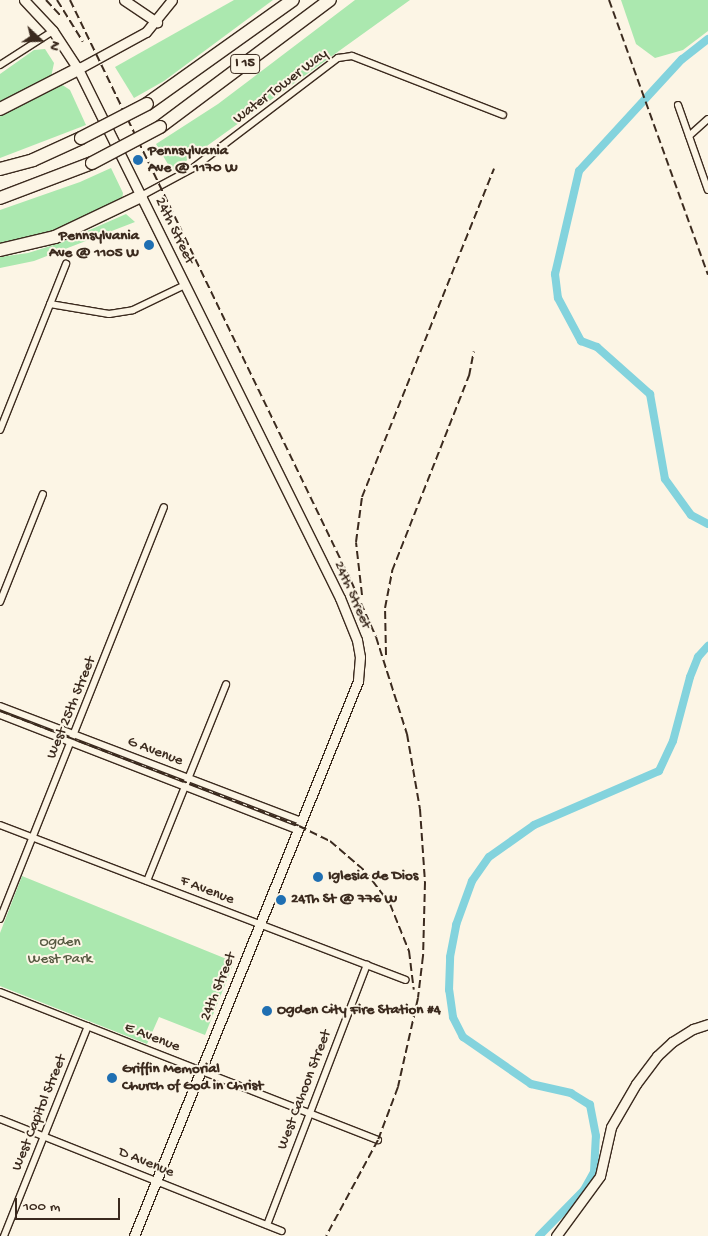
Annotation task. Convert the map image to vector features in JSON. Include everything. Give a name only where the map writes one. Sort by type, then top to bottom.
[{"type":"highway","name":"I 15","points":[[0,170],[33,160],[147,104],[293,0]]},
{"type":"highway","name":"I 15","points":[[0,198],[92,163],[160,128],[330,0]]},
{"type":"highway","points":[[0,109],[78,69]]},
{"type":"highway","points":[[0,250],[55,237],[141,196]]},
{"type":"main road","name":"24th Street","points":[[24,0],[53,31],[78,69],[340,598],[358,640],[358,681],[134,1236]]},
{"type":"main road","points":[[124,0],[157,22]]},
{"type":"main road","points":[[78,69],[132,42],[157,22],[172,0]]},
{"type":"main road","points":[[556,1236],[600,1176],[611,1127],[636,1084],[657,1056],[672,1042],[693,1029],[708,1024]]},
{"type":"street","points":[[0,65],[53,31]]},
{"type":"street","name":"Water Tower Way","points":[[141,196],[193,168],[338,58],[352,56],[503,115]]},
{"type":"street","points":[[678,105],[708,190]]},
{"type":"street","points":[[689,136],[708,119]]},
{"type":"street","points":[[0,430],[66,264]]},
{"type":"street","points":[[50,304],[109,314],[133,310],[185,285]]},
{"type":"street","points":[[0,602],[44,494]]},
{"type":"street","name":"West 25th Street","points":[[0,919],[72,743],[164,506]]},
{"type":"street","points":[[147,881],[226,684]]},
{"type":"street","name":"G Avenue","points":[[0,706],[188,778],[299,826]]},
{"type":"street","name":"G Avenue","points":[[0,715],[184,786],[299,826]]},
{"type":"street","name":"F Avenue","points":[[0,825],[405,980]]},
{"type":"street","name":"West Cahoon Street","points":[[267,1225],[367,965]]},
{"type":"street","name":"E Avenue","points":[[0,992],[378,1140]]},
{"type":"street","name":"West Capitol Street","points":[[4,1236],[88,1026]]},
{"type":"street","name":"D Avenue","points":[[0,1119],[282,1231]]},
{"type":"green space","points":[[234,0],[273,0],[164,81],[134,98],[115,67]]},
{"type":"green space","points":[[355,0],[410,0],[172,171],[156,144],[218,104]]},
{"type":"green space","points":[[621,0],[708,0],[708,31],[683,50],[655,58],[636,44]]},
{"type":"green space","points":[[45,49],[54,63],[51,77],[0,102],[0,74],[34,50]]},
{"type":"green space","points":[[61,84],[70,90],[86,125],[0,158],[0,115]]},
{"type":"green space","points":[[111,168],[123,193],[122,200],[62,230],[0,244],[0,210],[80,182]]},
{"type":"green space","points":[[126,214],[135,222],[34,261],[0,268],[0,257],[28,253],[60,243]]},
{"type":"green space","name":"Ogden West Park","points":[[22,876],[234,962],[205,1035],[159,1017],[147,1044],[0,986],[0,933]]},
{"type":"waterway","points":[[708,39],[682,59],[579,171],[555,274],[558,298],[581,341],[597,347],[650,394],[665,479],[691,515],[708,524]]},
{"type":"waterway","points":[[539,1236],[584,1190],[594,1172],[596,1136],[590,1105],[571,1093],[531,1084],[463,1037],[453,1017],[449,990],[450,957],[456,925],[472,881],[489,857],[534,825],[659,771],[673,741],[690,677],[698,657],[708,646]]},
{"type":"railway","points":[[46,0],[62,17]]},
{"type":"railway","points":[[57,0],[83,42]]},
{"type":"railway","points":[[70,0],[351,581],[376,637],[407,734],[420,809],[425,882],[423,956],[418,998],[398,1087],[378,1140],[326,1236]]},
{"type":"railway","points":[[609,0],[708,275]]},
{"type":"railway","points":[[362,595],[356,542],[362,497],[494,168]]},
{"type":"railway","points":[[386,655],[385,608],[392,571],[469,376],[474,351]]},
{"type":"railway","points":[[0,711],[299,826],[330,841],[365,871],[390,904],[409,951],[414,990]]},
{"type":"place","name":"Pennsylvania Ave @ 1170 W","points":[[138,160]]},
{"type":"place","name":"Pennsylvania Ave @ 1105 W","points":[[149,245]]},
{"type":"place","name":"Iglesia de Dios","points":[[318,877]]},
{"type":"place","name":"24Th St @ 776 W","points":[[281,900]]},
{"type":"place","name":"Ogden City Fire Station #4","points":[[267,1011]]},
{"type":"place","name":"Griffin Memorial Church of God in Christ","points":[[112,1078]]}]
